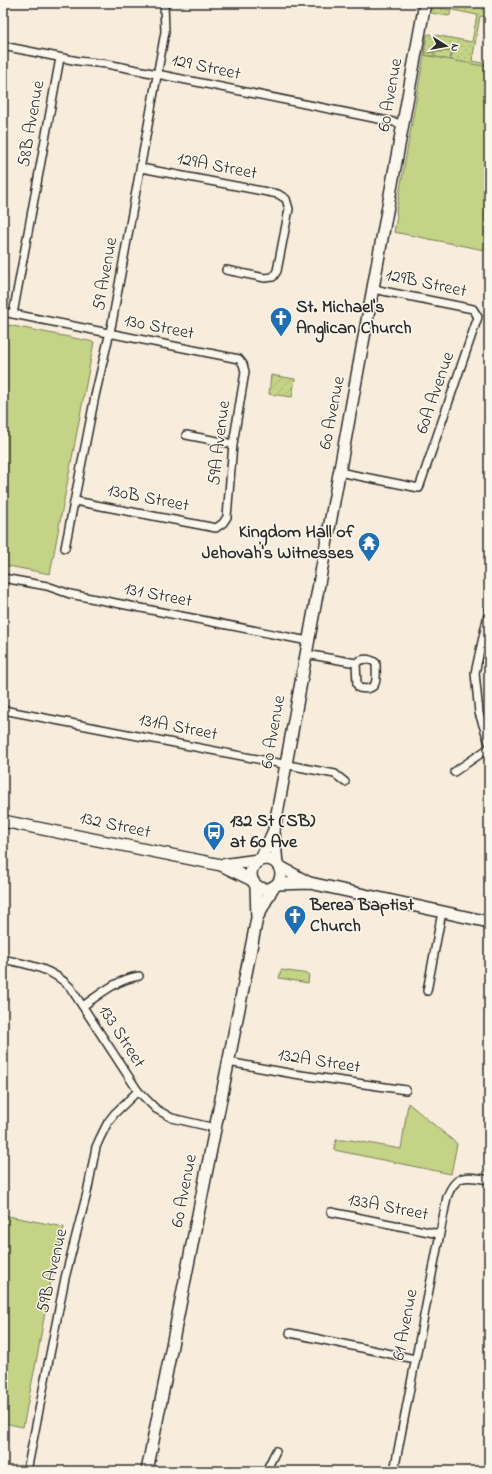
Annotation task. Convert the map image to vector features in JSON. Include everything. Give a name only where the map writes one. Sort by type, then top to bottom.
[{"type":"street","name":"59 Avenue","points":[[65,548],[95,396],[110,333],[141,168],[165,32],[164,3]]},
{"type":"street","name":"60 Avenue","points":[[260,860],[274,830],[425,3]]},
{"type":"street","name":"129 Street","points":[[3,46],[60,58],[107,64],[403,124]]},
{"type":"street","name":"58B Avenue","points":[[13,314],[60,58]]},
{"type":"street","name":"129A Street","points":[[141,168],[278,194],[286,199],[289,209],[277,271],[273,277],[265,278],[226,270]]},
{"type":"street","name":"129B Street","points":[[373,289],[474,309]]},
{"type":"street","name":"60A Avenue","points":[[339,472],[419,488],[478,317],[474,309]]},
{"type":"street","name":"130 Street","points":[[3,312],[239,359]]},
{"type":"street","name":"59A Avenue","points":[[216,528],[223,523],[227,517],[233,444],[245,372],[243,364],[239,359]]},
{"type":"street","points":[[186,434],[233,444]]},
{"type":"street","name":"130B Street","points":[[75,500],[216,528]]},
{"type":"street","name":"131 Street","points":[[3,578],[47,586],[70,594],[308,641]]},
{"type":"street","points":[[489,610],[476,673],[479,713],[489,743]]},
{"type":"street","points":[[306,654],[356,663]]},
{"type":"street","name":"131A Street","points":[[3,710],[335,774],[345,782]]},
{"type":"street","points":[[454,772],[489,748]]},
{"type":"street","name":"132 Street","points":[[3,821],[221,865],[254,883]]},
{"type":"street","name":"60 Avenue","points":[[274,830],[278,865]]},
{"type":"street","points":[[310,883],[270,859],[260,860],[252,867],[251,871],[254,883],[265,889],[275,885],[310,883],[489,922]]},
{"type":"street","name":"132 Street","points":[[221,865],[260,860]]},
{"type":"street","points":[[275,885],[281,875],[278,865]]},
{"type":"street","name":"60 Avenue","points":[[147,1471],[257,918],[254,883]]},
{"type":"street","name":"60 Avenue","points":[[257,918],[275,885]]},
{"type":"street","points":[[427,990],[442,912]]},
{"type":"street","name":"133 Street","points":[[3,960],[34,966],[53,973],[70,987],[138,1091],[156,1109],[164,1114],[180,1120],[215,1128]]},
{"type":"street","points":[[83,1006],[127,978],[138,976]]},
{"type":"street","name":"132A Street","points":[[228,1062],[294,1074],[406,1090]]},
{"type":"street","name":"59B Avenue","points":[[27,1471],[65,1278],[87,1193],[96,1147],[108,1122],[115,1113],[138,1091]]},
{"type":"street","name":"61 Avenue","points":[[394,1471],[447,1197],[451,1186],[462,1178],[473,1177],[489,1180]]},
{"type":"street","name":"133A Street","points":[[331,1212],[439,1234]]},
{"type":"street","points":[[290,1332],[415,1359]]},
{"type":"street","points":[[266,1471],[276,1451]]},
{"type":"green space","points":[[435,3],[437,3],[436,7],[451,10],[450,15],[431,13],[432,6],[435,6]]},
{"type":"green space","points":[[452,3],[477,3],[489,9],[486,17],[480,16],[472,61],[489,64],[489,109],[424,55],[451,60],[452,51],[424,53],[427,35],[430,34],[472,42],[477,15],[453,10]]},
{"type":"green space","points":[[452,51],[450,60],[424,55],[424,53]]},
{"type":"green space","points":[[424,55],[489,67],[489,251],[394,232],[397,216],[396,212]]},
{"type":"green space","points":[[3,324],[94,342],[50,574],[3,565]]},
{"type":"green space","points":[[271,375],[295,379],[292,397],[269,394]]},
{"type":"green space","points":[[281,970],[309,974],[308,983],[279,978]]},
{"type":"green space","points":[[408,1103],[457,1144],[451,1174],[334,1150],[336,1140],[351,1140],[401,1149]]},
{"type":"green space","points":[[3,1215],[64,1227],[49,1289],[23,1427],[3,1423]]},
{"type":"place","name":"St. Michael's Anglican Church","points":[[281,338]]},
{"type":"place","name":"Kingdom Hall of Jehovah's Witnesses","points":[[369,562]]},
{"type":"place","name":"132 St (SB) at 60 Ave","points":[[214,852]]},
{"type":"place","name":"Berea Baptist Church","points":[[295,936]]}]
